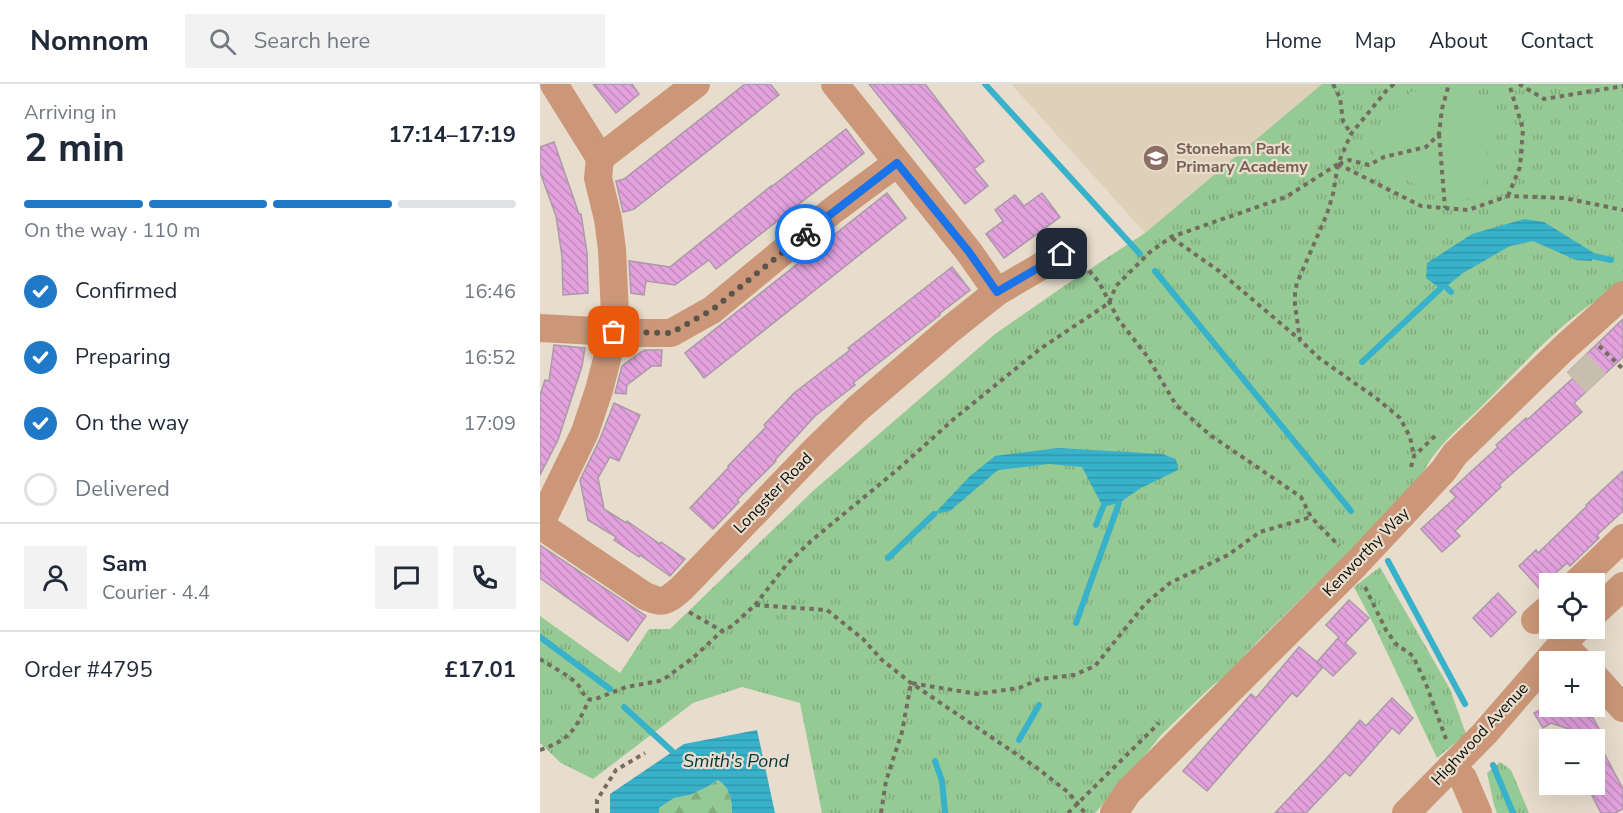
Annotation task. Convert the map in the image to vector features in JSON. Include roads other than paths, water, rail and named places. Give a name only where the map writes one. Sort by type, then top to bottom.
[{"type":"street","points":[[554,84],[600,158],[696,84]]},
{"type":"street","points":[[835,84],[969,252],[997,292]]},
{"type":"street","name":"Longster Road","points":[[600,158],[597,178],[608,219],[612,249],[614,332],[585,432],[540,525],[645,596],[658,602],[668,599],[681,589],[816,449],[948,331],[997,292],[1062,254]]},
{"type":"street","points":[[540,328],[671,333],[712,310],[832,211],[897,163]]},
{"type":"street","name":"Kenworthy Way","points":[[1114,813],[1128,792],[1356,564],[1443,471],[1455,454],[1575,347],[1623,295]]},
{"type":"street","points":[[1587,573],[1623,538]]},
{"type":"street","points":[[1605,583],[1621,589],[1605,603]]},
{"type":"street","name":"Highwood Avenue","points":[[1406,813],[1573,645]]},
{"type":"street","points":[[1605,688],[1623,708]]},
{"type":"street","points":[[1452,765],[1463,778],[1478,813]]},
{"type":"water","points":[[1524,219],[1544,222],[1594,253],[1592,261],[1576,260],[1533,241],[1510,246],[1463,273],[1442,290],[1426,278],[1427,263],[1472,234]]},
{"type":"water","points":[[1058,448],[1162,454],[1176,459],[1178,470],[1141,488],[1119,503],[1103,507],[1082,467],[1049,464],[998,470],[950,511],[934,514],[970,476],[995,456]]},
{"type":"water","name":"Smith's Pond","points":[[757,730],[775,813],[732,813],[730,794],[718,780],[690,795],[674,798],[659,808],[659,813],[610,813],[610,794],[684,744]]},
{"type":"waterway","points":[[985,84],[1140,254]]},
{"type":"waterway","points":[[1593,256],[1611,260]]},
{"type":"waterway","points":[[1155,271],[1351,511]]},
{"type":"waterway","points":[[1446,287],[1451,292]]},
{"type":"waterway","points":[[1362,362],[1440,289]]},
{"type":"waterway","points":[[1076,623],[1119,503]]},
{"type":"waterway","points":[[1096,525],[1103,507]]},
{"type":"waterway","points":[[888,558],[934,514]]},
{"type":"waterway","points":[[1388,561],[1465,704]]},
{"type":"waterway","points":[[540,637],[610,689]]},
{"type":"waterway","points":[[1019,740],[1039,705]]},
{"type":"waterway","points":[[624,707],[672,751]]},
{"type":"waterway","points":[[935,761],[942,781],[945,813]]},
{"type":"waterway","points":[[1493,765],[1513,813]]},
{"type":"tunnel","points":[[1577,363],[1596,383]]},
{"type":"place","name":"Stoneham Park Primary Academy","points":[[1156,158]]}]
